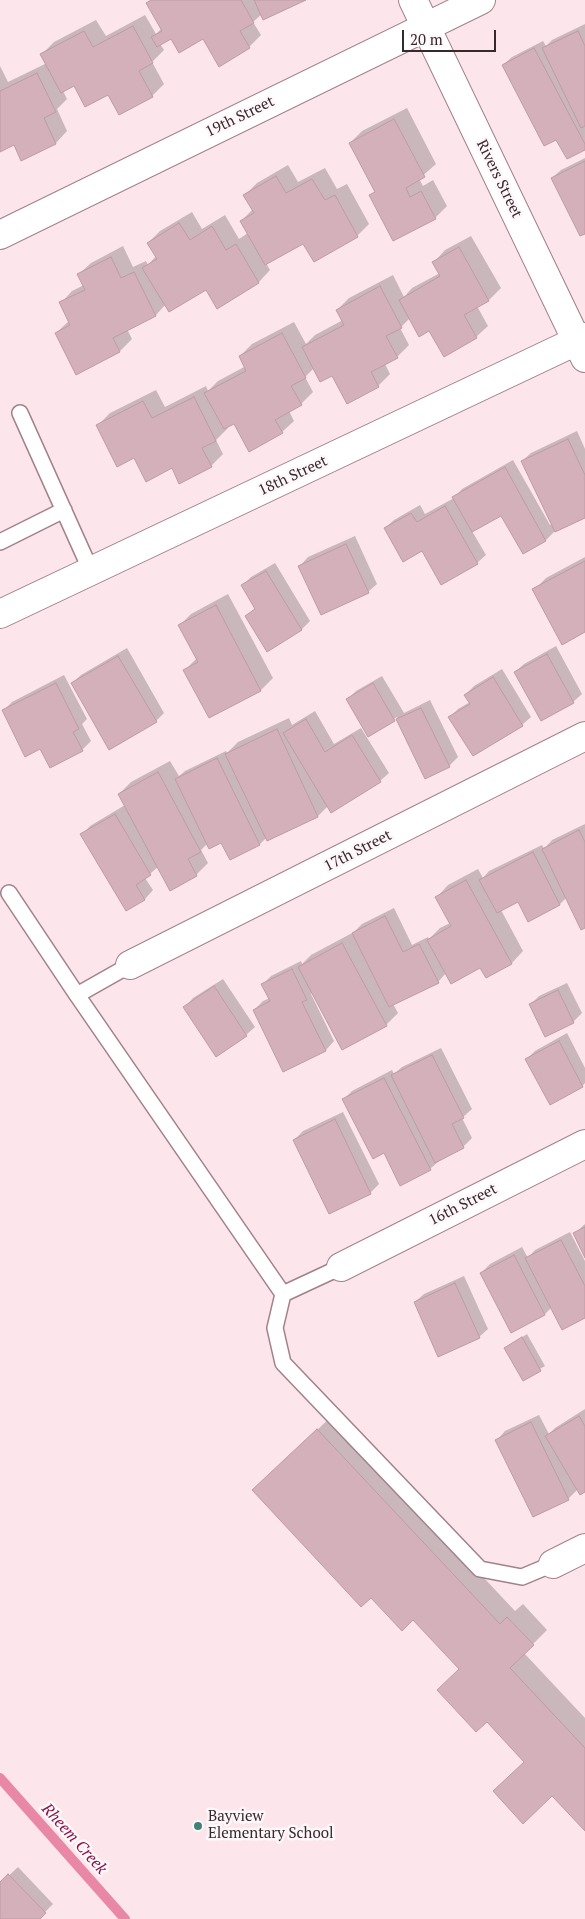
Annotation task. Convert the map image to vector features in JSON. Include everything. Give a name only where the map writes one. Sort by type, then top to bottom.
[{"type":"street","name":"Rivers Street","points":[[413,0],[582,345]]},
{"type":"street","name":"19th Street","points":[[0,235],[481,0]]},
{"type":"street","name":"18th Street","points":[[0,614],[582,345]]},
{"type":"street","name":"17th Street","points":[[130,965],[585,736]]},
{"type":"street","name":"16th Street","points":[[341,1267],[585,1144]]},
{"type":"street","points":[[553,1564],[585,1548]]},
{"type":"lane","points":[[20,413],[91,571]]},
{"type":"lane","points":[[0,542],[64,510]]},
{"type":"lane","points":[[9,893],[77,996],[282,1294],[275,1328],[283,1363],[480,1569],[522,1577],[553,1564]]},
{"type":"lane","points":[[77,996],[130,965]]},
{"type":"lane","points":[[282,1294],[341,1267]]},
{"type":"building","points":[[151,0],[241,0],[254,23],[240,31],[250,48],[219,67],[203,39],[179,53],[171,39],[157,47],[151,37],[162,31],[146,3]]},
{"type":"building","points":[[254,0],[306,0],[263,20]]},
{"type":"building","points":[[133,26],[153,63],[139,71],[153,97],[119,115],[108,95],[85,107],[74,86],[61,93],[40,54],[84,31],[93,47]]},
{"type":"building","points":[[578,31],[585,46],[585,126],[581,128],[542,48]]},
{"type":"building","points":[[534,48],[585,144],[585,150],[567,159],[556,140],[544,146],[502,65]]},
{"type":"building","points":[[37,73],[56,112],[44,118],[56,144],[21,161],[14,145],[0,152],[0,91]]},
{"type":"building","points":[[394,119],[425,177],[406,188],[410,197],[421,191],[436,219],[393,241],[369,195],[375,192],[349,143]]},
{"type":"building","points":[[585,161],[585,234],[580,236],[551,178]]},
{"type":"building","points":[[276,176],[286,193],[312,179],[325,200],[335,195],[358,237],[314,262],[303,244],[265,265],[240,221],[254,213],[243,195]]},
{"type":"building","points":[[179,223],[190,240],[212,226],[226,250],[236,244],[259,283],[217,309],[206,290],[169,312],[142,268],[157,259],[147,243]]},
{"type":"building","points":[[459,247],[489,301],[464,315],[477,338],[444,357],[429,331],[419,337],[399,300],[440,276],[432,262]]},
{"type":"building","points":[[111,257],[121,278],[134,272],[156,316],[113,338],[120,352],[76,375],[55,333],[70,325],[59,302],[85,290],[77,274]]},
{"type":"building","points":[[380,286],[402,328],[386,336],[398,358],[371,372],[379,387],[347,404],[332,376],[320,382],[302,347],[344,325],[336,310]]},
{"type":"building","points":[[282,333],[306,378],[291,386],[302,405],[275,420],[283,433],[249,452],[234,424],[224,429],[204,393],[246,371],[239,356]]},
{"type":"building","points":[[194,397],[216,441],[202,448],[212,467],[179,484],[172,468],[146,482],[134,458],[117,467],[96,425],[143,401],[152,418]]},
{"type":"building","points":[[568,439],[585,475],[585,518],[555,532],[521,461]]},
{"type":"building","points":[[505,467],[546,541],[523,554],[501,516],[472,532],[452,497]]},
{"type":"building","points":[[445,506],[478,564],[441,585],[422,551],[403,562],[384,528],[411,513],[417,522]]},
{"type":"building","points":[[346,544],[369,593],[321,615],[298,566]]},
{"type":"building","points":[[585,561],[585,632],[562,645],[532,589]]},
{"type":"building","points":[[266,571],[302,630],[267,652],[245,616],[255,609],[241,585]]},
{"type":"building","points":[[216,605],[261,691],[209,718],[183,670],[198,662],[178,625]]},
{"type":"building","points":[[547,654],[574,703],[541,721],[514,672]]},
{"type":"building","points":[[118,656],[157,722],[109,750],[71,683]]},
{"type":"building","points":[[493,677],[523,726],[473,756],[448,717],[470,704],[464,695]]},
{"type":"building","points":[[56,683],[79,729],[73,732],[83,751],[50,768],[40,749],[25,757],[2,710]]},
{"type":"building","points":[[373,683],[395,721],[368,737],[346,699]]},
{"type":"building","points":[[421,708],[450,767],[425,779],[396,719]]},
{"type":"building","points":[[306,719],[325,752],[352,735],[381,782],[331,813],[283,733]]},
{"type":"building","points":[[277,729],[318,817],[267,841],[225,754]]},
{"type":"building","points":[[217,758],[260,845],[230,860],[221,843],[209,849],[175,779]]},
{"type":"building","points":[[158,772],[201,852],[188,859],[197,876],[170,891],[118,794]]},
{"type":"building","points":[[115,814],[151,875],[136,885],[145,900],[126,911],[80,834]]},
{"type":"building","points":[[579,830],[585,842],[585,928],[581,930],[542,849]]},
{"type":"building","points":[[533,852],[560,905],[528,922],[518,902],[497,913],[479,880]]},
{"type":"building","points":[[466,880],[512,964],[486,978],[480,968],[451,984],[427,940],[451,926],[435,897]]},
{"type":"building","points":[[385,916],[403,952],[419,944],[439,983],[389,1007],[352,933]]},
{"type":"building","points":[[342,943],[387,1026],[342,1050],[298,967]]},
{"type":"building","points":[[292,969],[307,1000],[302,1002],[326,1051],[283,1072],[253,1010],[270,1001],[261,984]]},
{"type":"building","points":[[214,986],[247,1036],[216,1057],[183,1007]]},
{"type":"building","points":[[558,990],[574,1023],[545,1037],[529,1004]]},
{"type":"building","points":[[559,1041],[583,1087],[550,1105],[525,1059]]},
{"type":"building","points":[[432,1055],[464,1118],[452,1124],[464,1148],[435,1163],[391,1075]]},
{"type":"building","points":[[384,1078],[431,1170],[400,1186],[384,1153],[373,1159],[342,1099]]},
{"type":"building","points":[[335,1119],[371,1194],[329,1214],[293,1140]]},
{"type":"building","points":[[585,1227],[585,1258],[573,1233]]},
{"type":"building","points":[[561,1240],[585,1286],[585,1318],[562,1330],[525,1258]]},
{"type":"building","points":[[514,1255],[545,1315],[511,1333],[480,1273]]},
{"type":"building","points":[[455,1283],[480,1338],[438,1357],[414,1302]]},
{"type":"building","points":[[522,1337],[541,1371],[523,1381],[504,1348]]},
{"type":"building","points":[[579,1416],[585,1426],[585,1492],[580,1495],[545,1436]]},
{"type":"building","points":[[531,1422],[569,1500],[533,1517],[495,1440]]},
{"type":"building","points":[[317,1429],[500,1624],[507,1617],[534,1645],[510,1668],[585,1748],[585,1831],[552,1796],[523,1824],[493,1791],[524,1762],[487,1722],[476,1732],[437,1690],[459,1669],[413,1620],[402,1631],[371,1598],[361,1607],[252,1490]]},
{"type":"building","points":[[8,1874],[46,1913],[40,1919],[0,1919],[0,1882]]},
{"type":"waterway","name":"Rheem Creek","points":[[0,1778],[125,1919]]},
{"type":"place","name":"Bayview Elementary School","points":[[198,1826]]}]
